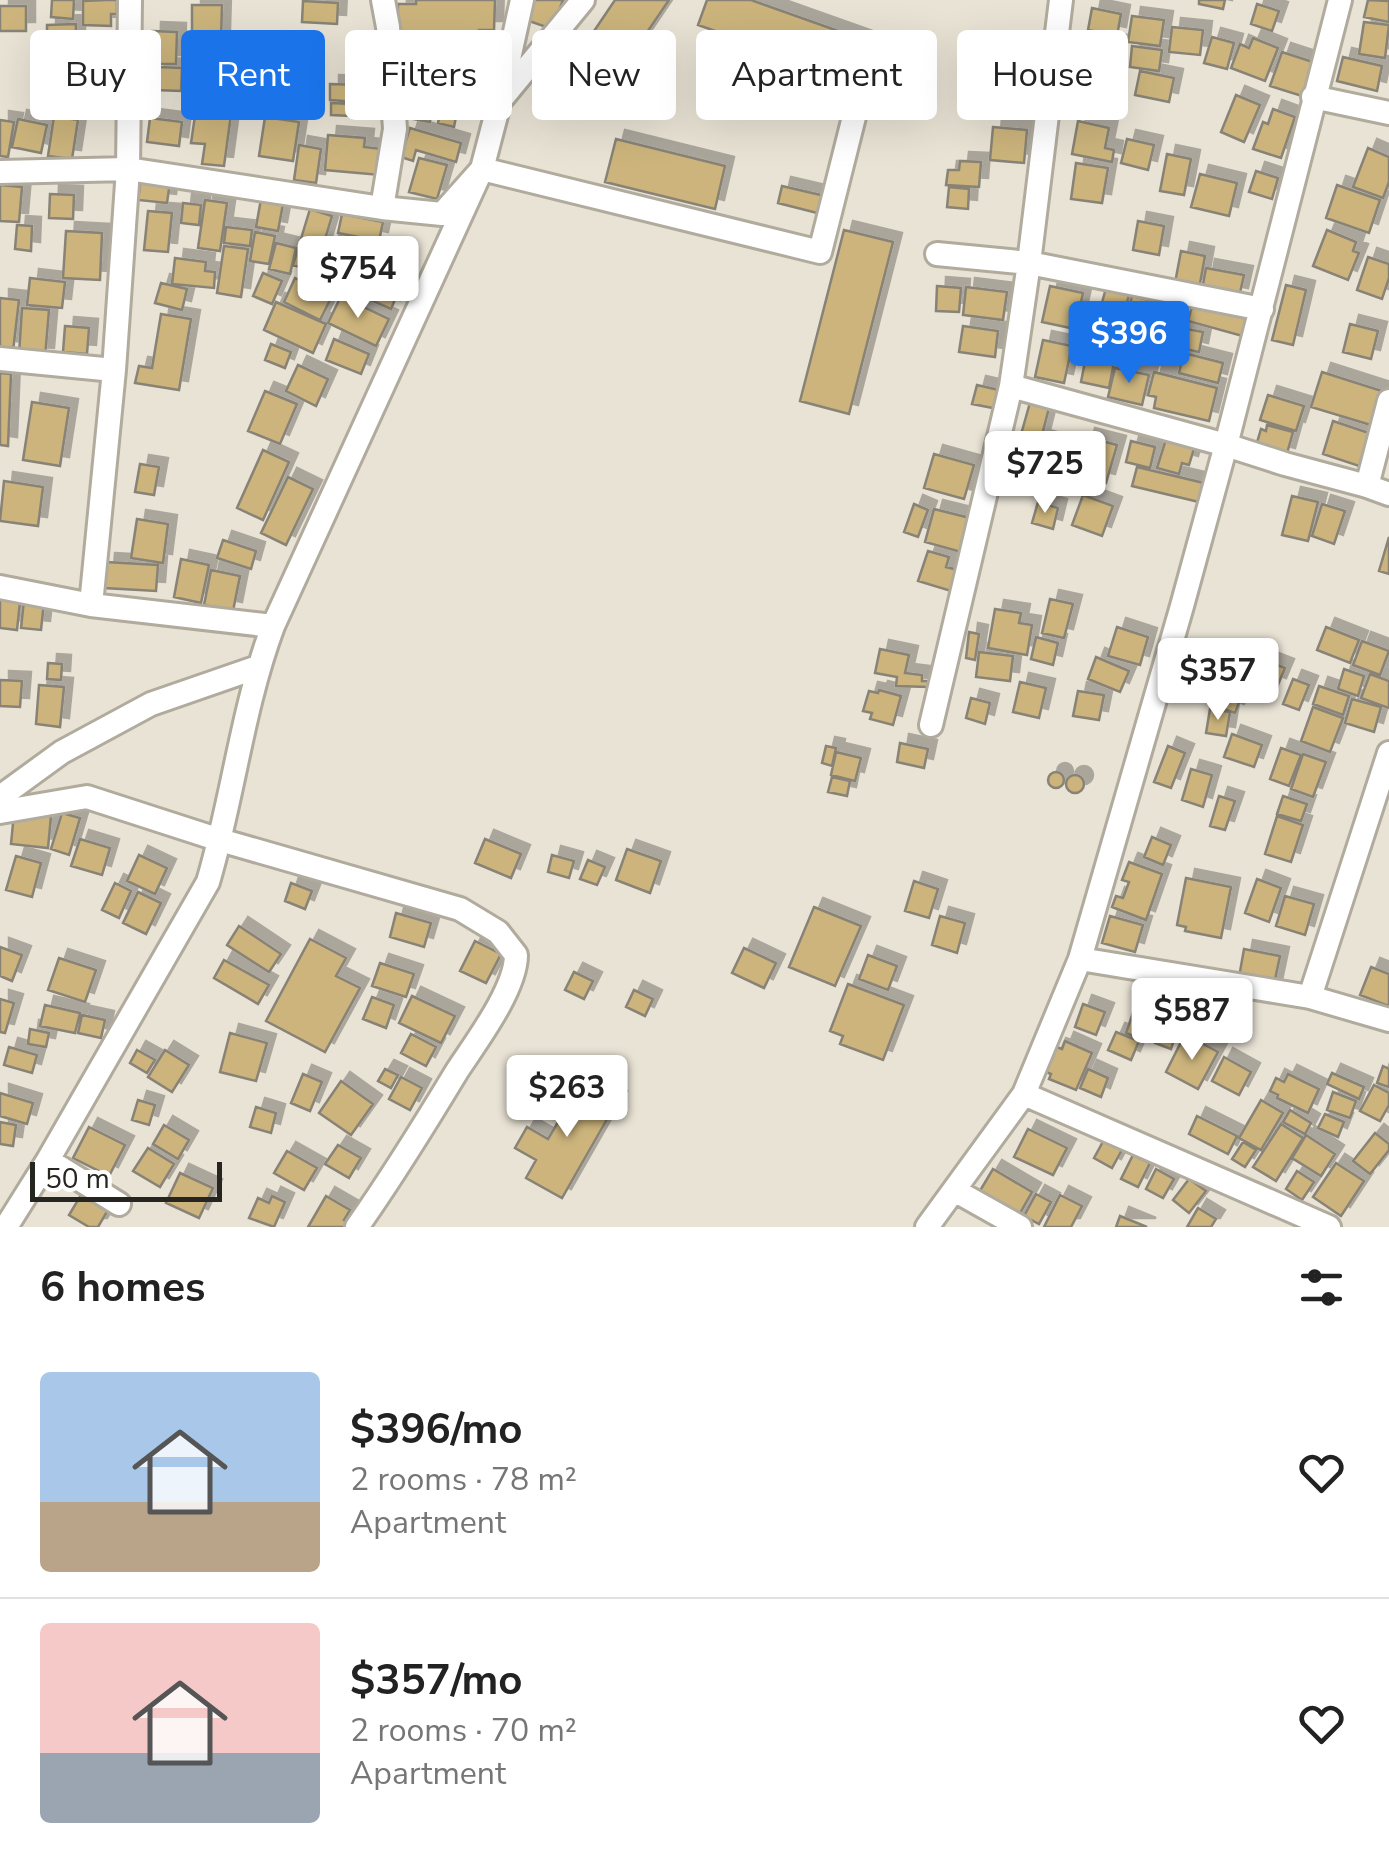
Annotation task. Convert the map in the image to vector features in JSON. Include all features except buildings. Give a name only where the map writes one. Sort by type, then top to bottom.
[{"type":"street","points":[[91,605],[114,370],[128,170],[130,0]]},
{"type":"street","points":[[382,208],[395,130],[383,0]]},
{"type":"street","points":[[512,45],[522,0]]},
{"type":"street","points":[[512,86],[583,0]]},
{"type":"street","points":[[932,725],[1011,386],[1030,264],[1060,0]]},
{"type":"street","points":[[927,1227],[1024,1094],[1080,959],[1226,445],[1340,0]]},
{"type":"street","points":[[1313,97],[1389,113]]},
{"type":"street","points":[[6,1227],[208,882],[258,667],[272,626],[482,169],[495,120]]},
{"type":"street","points":[[482,169],[820,252],[853,120]]},
{"type":"street","points":[[0,172],[128,170],[442,214],[482,169]]},
{"type":"street","points":[[937,254],[1030,264],[1262,309]]},
{"type":"street","points":[[0,359],[114,370]]},
{"type":"street","points":[[1011,386],[1378,490],[1389,402]]},
{"type":"street","points":[[0,588],[91,605],[272,626]]},
{"type":"street","points":[[0,797],[62,752],[152,704],[258,667]]},
{"type":"street","points":[[1310,997],[1389,753]]},
{"type":"street","points":[[0,812],[87,796],[220,840],[460,909],[498,932],[516,955],[515,968],[499,1003],[357,1227]]},
{"type":"street","points":[[1080,959],[1310,997],[1389,1020]]},
{"type":"street","points":[[1024,1094],[1328,1227]]},
{"type":"street","points":[[48,1160],[119,1204]]},
{"type":"street","points":[[954,1190],[1020,1227]]}]
